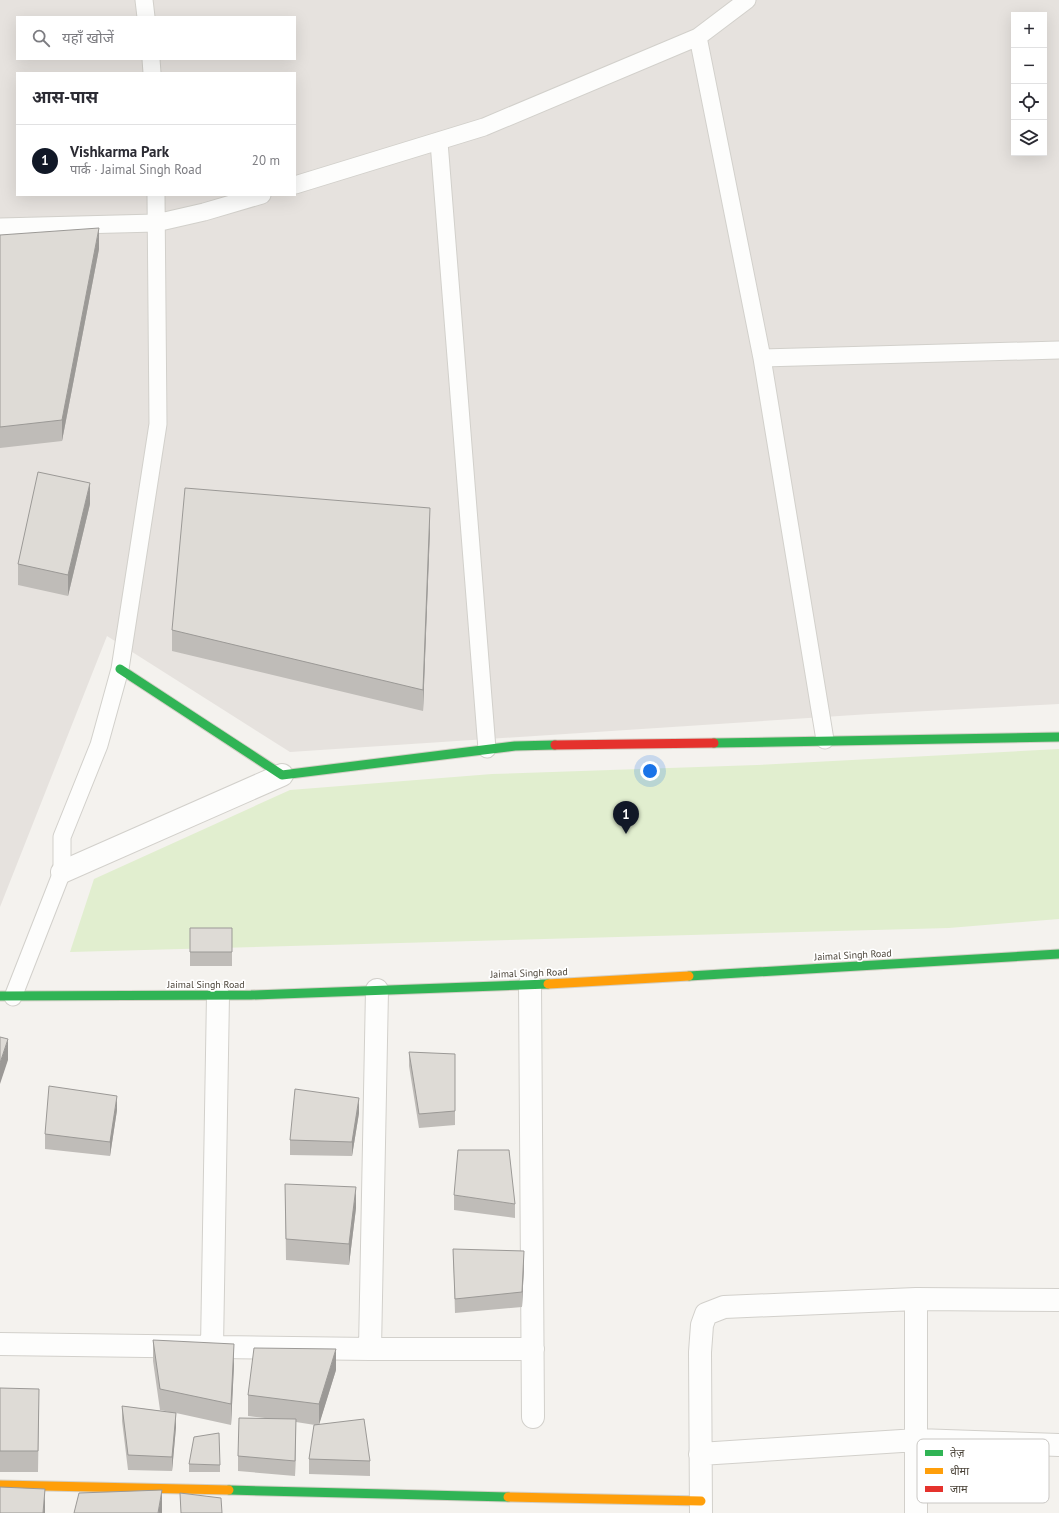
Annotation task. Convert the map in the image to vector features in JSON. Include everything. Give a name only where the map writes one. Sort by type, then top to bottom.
[{"type":"street","points":[[120,669],[282,775]]},
{"type":"street","points":[[62,872],[282,775],[515,746],[825,740],[1059,738]]},
{"type":"street","name":"Jaimal Singh Road","points":[[6,997],[218,995],[530,984],[1059,954]]},
{"type":"street","points":[[530,984],[533,1417]]},
{"type":"street","points":[[370,1349],[377,990]]},
{"type":"street","points":[[212,1348],[218,995]]},
{"type":"street","points":[[0,1485],[701,1507],[700,1352],[702,1325],[706,1314],[724,1307],[916,1299],[1059,1300]]},
{"type":"street","points":[[916,1299],[916,1513]]},
{"type":"street","points":[[0,1344],[212,1348],[533,1349]]},
{"type":"street","points":[[700,1454],[917,1440]]},
{"type":"street","points":[[1049,1445],[1059,1445]]},
{"type":"lane","points":[[144,0],[146,16]]},
{"type":"lane","points":[[296,185],[484,127],[698,37],[746,0]]},
{"type":"lane","points":[[698,37],[762,358],[825,740]]},
{"type":"lane","points":[[151,60],[152,72]]},
{"type":"lane","points":[[439,142],[487,749]]},
{"type":"lane","points":[[6,997],[62,872],[62,837],[98,745],[120,669],[158,424],[156,196]]},
{"type":"lane","points":[[0,227],[156,223],[204,212],[259,196]]},
{"type":"lane","points":[[762,358],[1059,350]]},
{"type":"shaded area","points":[[0,0],[1059,0],[1059,704],[870,714],[290,752],[107,636],[0,907]]},
{"type":"green space","points":[[1059,749],[1059,919],[949,928],[70,952],[94,879],[290,790],[492,774],[757,765]]},
{"type":"building","points":[[99,228],[62,420],[0,427],[0,235]]},
{"type":"building","points":[[38,472],[90,483],[68,575],[18,564]]},
{"type":"building","points":[[185,488],[430,508],[423,690],[172,630]]},
{"type":"building","points":[[190,928],[232,928],[232,952],[190,952]]},
{"type":"building","points":[[0,1037],[8,1039],[0,1063]]},
{"type":"building","points":[[409,1052],[455,1054],[455,1111],[419,1114]]},
{"type":"building","points":[[49,1086],[117,1096],[110,1142],[45,1134]]},
{"type":"building","points":[[295,1089],[359,1098],[352,1142],[290,1140]]},
{"type":"building","points":[[458,1150],[509,1150],[515,1204],[454,1195]]},
{"type":"building","points":[[285,1184],[356,1187],[349,1244],[286,1239]]},
{"type":"building","points":[[453,1249],[524,1251],[522,1292],[455,1299]]},
{"type":"building","points":[[153,1340],[234,1344],[231,1404],[160,1389]]},
{"type":"building","points":[[254,1348],[336,1349],[319,1404],[248,1395]]},
{"type":"building","points":[[0,1388],[39,1389],[38,1451],[0,1451]]},
{"type":"building","points":[[122,1406],[176,1413],[172,1457],[128,1455]]},
{"type":"building","points":[[239,1418],[296,1419],[295,1461],[238,1456]]},
{"type":"building","points":[[364,1419],[370,1461],[309,1459],[314,1425]]},
{"type":"building","points":[[219,1433],[220,1465],[189,1464],[194,1437]]},
{"type":"building","points":[[0,1487],[45,1489],[43,1513],[0,1513]]},
{"type":"building","points":[[162,1490],[158,1513],[74,1513],[79,1493]]},
{"type":"building","points":[[180,1493],[221,1498],[222,1513],[181,1513]]},
{"type":"traffic: fast","points":[[120,669],[282,775],[515,746],[555,745]]},
{"type":"traffic: fast","points":[[714,743],[1059,737]]},
{"type":"traffic: fast","points":[[689,976],[1059,954]]},
{"type":"traffic: fast","points":[[0,996],[251,995],[548,984]]},
{"type":"traffic: fast","points":[[229,1490],[508,1497]]},
{"type":"traffic: slow","points":[[548,984],[689,976]]},
{"type":"traffic: slow","points":[[0,1485],[229,1490]]},
{"type":"traffic: slow","points":[[508,1497],[701,1501]]},
{"type":"traffic: jam","points":[[555,745],[714,743]]},
{"type":"place","name":"Vishkarma Park","points":[[626,834]]}]
